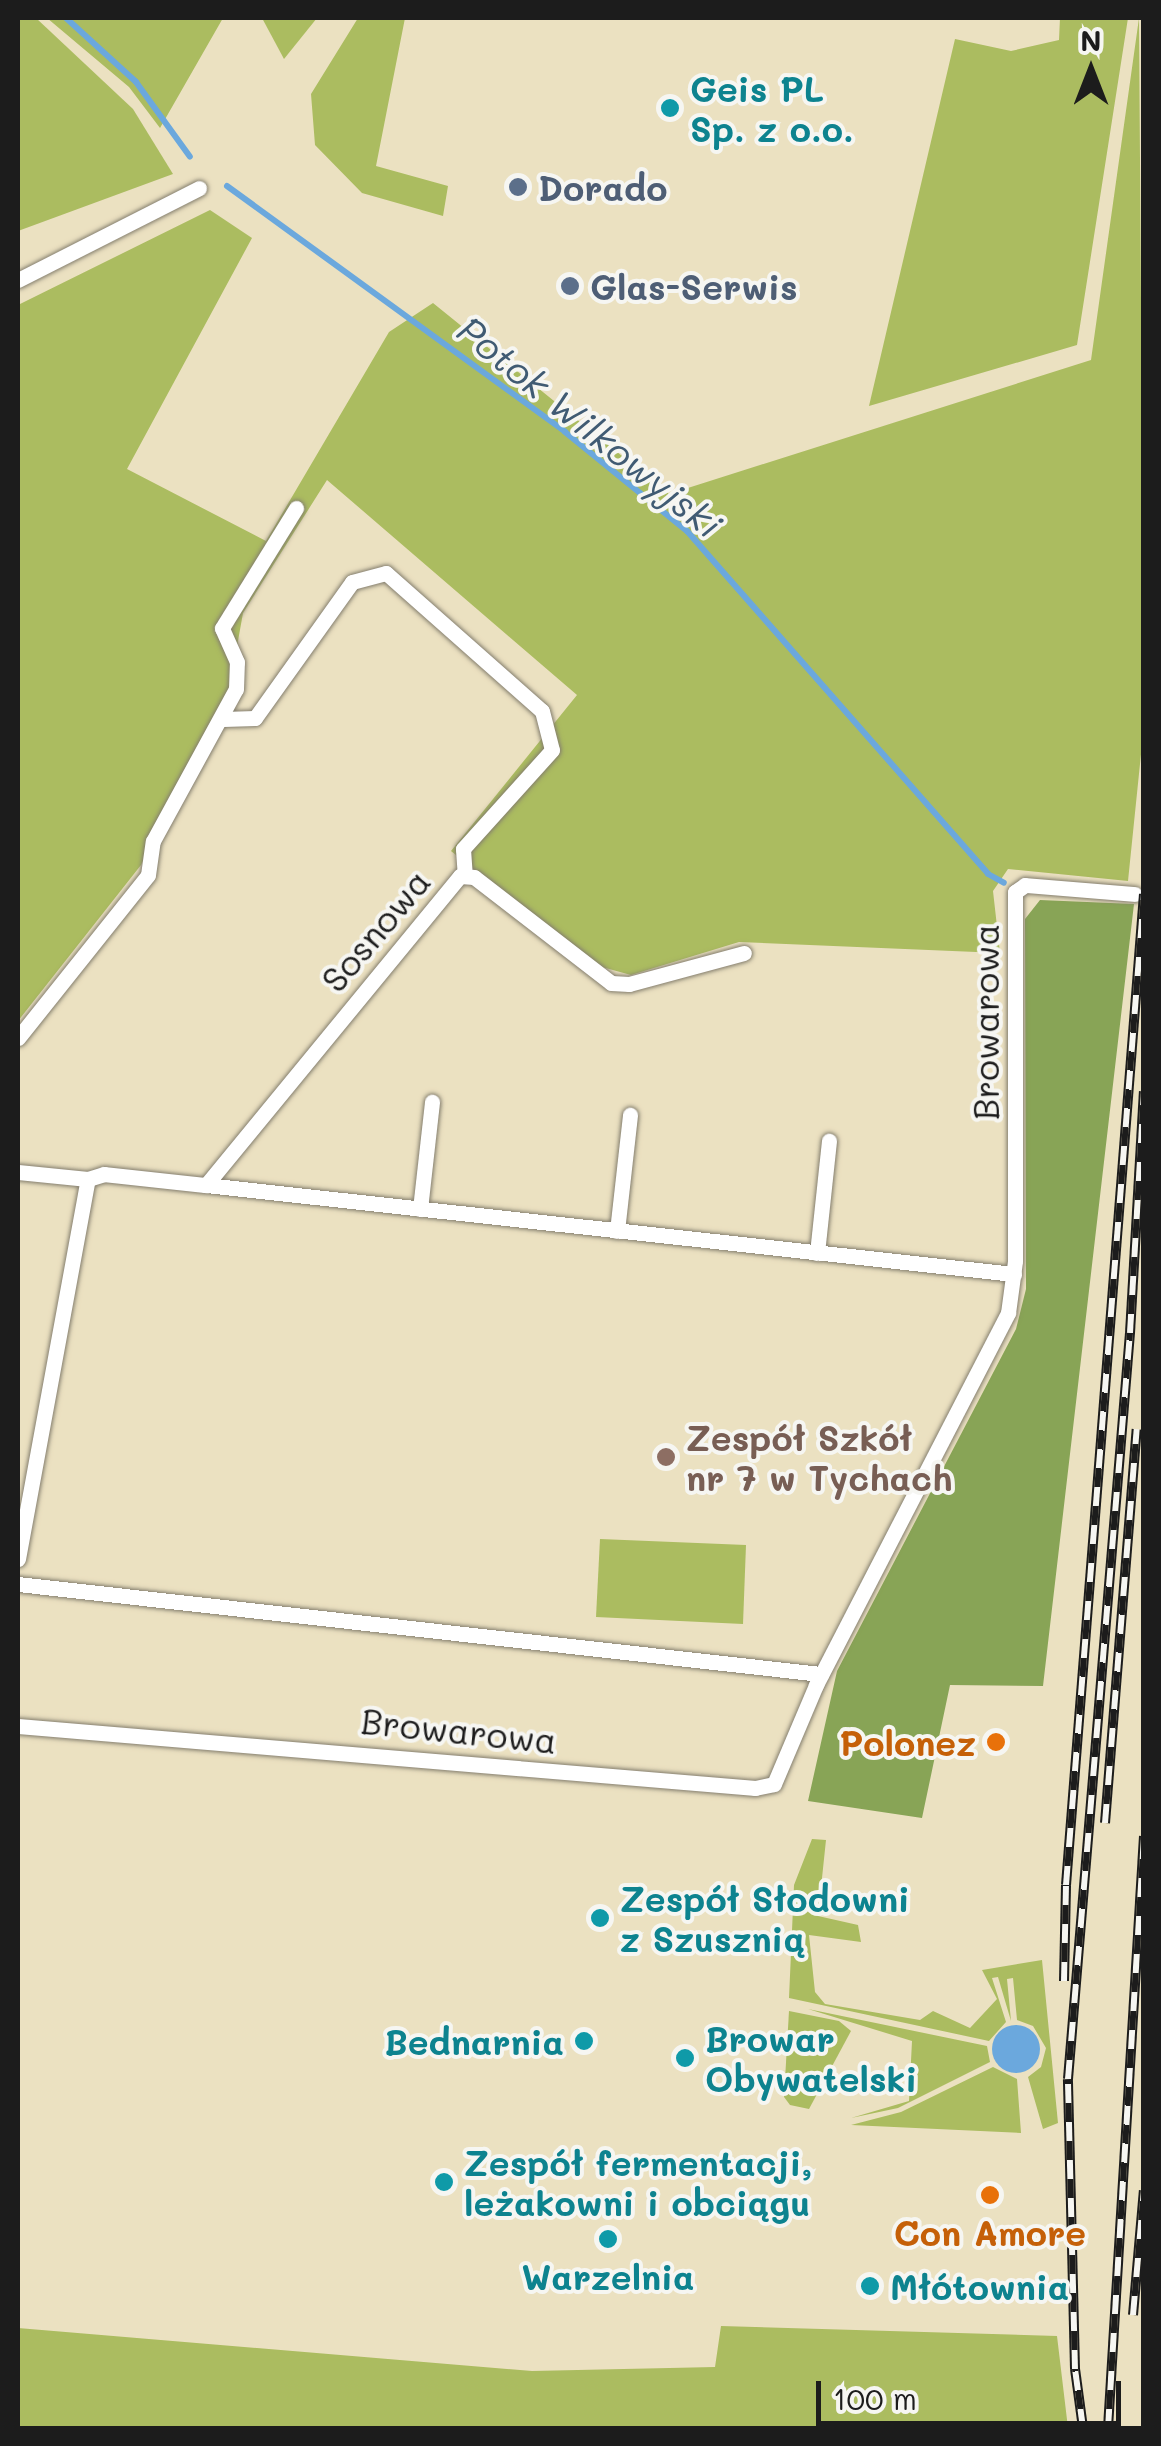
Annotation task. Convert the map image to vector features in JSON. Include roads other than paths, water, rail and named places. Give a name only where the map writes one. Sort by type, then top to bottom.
[{"type":"street","points":[[18,280],[199,188]]},
{"type":"street","points":[[18,1038],[148,875],[153,841],[223,719],[236,688],[236,662],[222,628],[296,508]]},
{"type":"street","points":[[223,719],[254,718],[352,582],[386,573],[542,711],[552,750],[463,848],[465,875]]},
{"type":"street","name":"Sosnowa","points":[[206,1185],[465,875],[611,983],[629,984],[744,953]]},
{"type":"street","name":"Browarowa","points":[[18,1726],[288,1751],[341,1748],[755,1788],[782,1777],[822,1674],[978,1382],[1008,1314],[1014,1274],[1015,892],[1026,885],[1134,894]]},
{"type":"street","points":[[420,1208],[432,1102]]},
{"type":"street","points":[[617,1230],[630,1114]]},
{"type":"street","points":[[817,1253],[829,1141]]},
{"type":"street","points":[[18,1172],[88,1179],[104,1174],[1014,1274]]},
{"type":"street","points":[[18,1559],[88,1179]]},
{"type":"street","points":[[18,1584],[822,1674]]},
{"type":"water","points":[[1016,2025],[1033,2032],[1040,2049],[1033,2066],[1016,2073],[999,2066],[992,2049],[999,2032]]},
{"type":"waterway","name":"Potok Wilkowyjski","points":[[66,18],[136,82],[190,157]]},
{"type":"waterway","name":"Potok Wilkowyjski","points":[[227,186],[565,432],[687,531],[988,874],[1004,883]]},
{"type":"railway","points":[[1064,1981],[1066,1885],[1144,894]]},
{"type":"railway","points":[[1083,2428],[1075,2369],[1068,2079],[1130,1333],[1144,1091]]},
{"type":"railway","points":[[1105,1823],[1137,1429]]},
{"type":"railway","points":[[1108,2428],[1144,1836]]},
{"type":"railway","points":[[1133,2315],[1144,2190]]},
{"type":"place","name":"Geis PL Sp. z o.o.","points":[[670,108]]},
{"type":"place","name":"Dorado","points":[[518,187]]},
{"type":"place","name":"Glas-Serwis","points":[[570,286]]},
{"type":"place","name":"Zespół Szkół nr 7 w Tychach","points":[[666,1457]]},
{"type":"place","name":"Polonez","points":[[996,1742]]},
{"type":"place","name":"Zespół Słodowni z Szusznią","points":[[600,1918]]},
{"type":"place","name":"Bednarnia","points":[[584,2041]]},
{"type":"place","name":"Browar Obywatelski","points":[[685,2058]]},
{"type":"place","name":"Zespół fermentacji, leżakowni i obciągu","points":[[444,2182]]},
{"type":"place","name":"Con Amore","points":[[990,2195]]},
{"type":"place","name":"Warzelnia","points":[[608,2239]]},
{"type":"place","name":"Młótownia","points":[[870,2286]]}]
